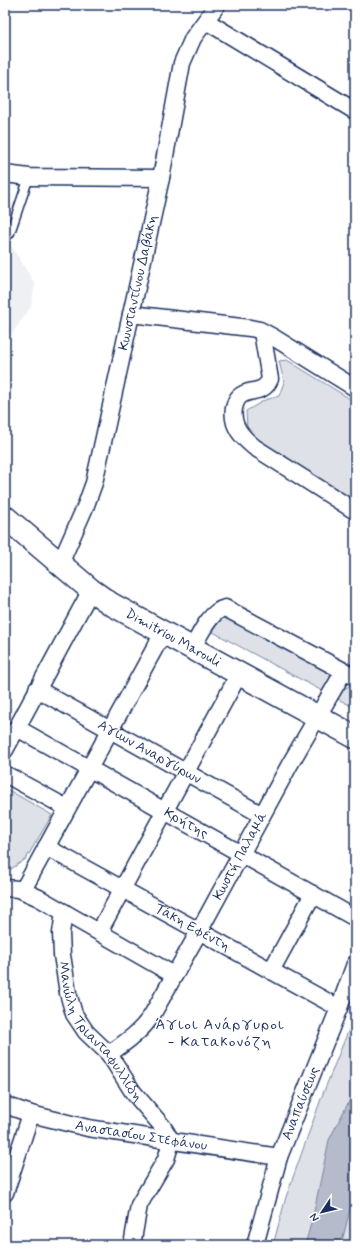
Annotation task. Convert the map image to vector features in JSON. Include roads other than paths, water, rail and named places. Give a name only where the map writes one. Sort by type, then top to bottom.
[{"type":"main road","name":"Dimitriou Marouli","points":[[5,517],[91,590],[116,607],[163,634],[355,737]]},
{"type":"street","name":"Κωνσταντίνου Δαβάκη","points":[[60,564],[86,506],[94,483],[161,178],[182,63],[193,38],[218,5]]},
{"type":"street","points":[[206,21],[355,111]]},
{"type":"street","points":[[5,174],[28,177],[161,178]]},
{"type":"street","points":[[130,314],[244,327],[262,332],[273,337],[355,388]]},
{"type":"street","points":[[262,332],[270,379],[268,384],[263,389],[243,394],[236,401],[234,421],[240,434],[254,448],[355,511]]},
{"type":"street","points":[[5,750],[91,590]]},
{"type":"street","points":[[192,649],[214,614],[220,609],[225,608],[350,674]]},
{"type":"street","points":[[23,890],[163,634]]},
{"type":"street","points":[[99,932],[239,674]]},
{"type":"street","name":"Κωστή Παλαμά","points":[[110,1054],[141,1030],[148,1020],[199,931],[295,754],[318,717],[350,674]]},
{"type":"street","name":"Αγίων Αναργύρων","points":[[38,689],[262,815]]},
{"type":"street","name":"Κρήτης","points":[[17,728],[355,918]]},
{"type":"street","points":[[5,774],[67,808]]},
{"type":"street","name":"Τάκη Εφέντη","points":[[46,847],[339,1008]]},
{"type":"street","points":[[5,888],[16,888],[23,890],[174,975]]},
{"type":"street","points":[[271,971],[313,894]]},
{"type":"street","name":"Μανώλη Τριανταφυλλίδη","points":[[64,912],[61,944],[65,982],[72,1009],[82,1028],[110,1054],[128,1086],[163,1127],[169,1140]]},
{"type":"street","name":"Αναπαύσεως","points":[[255,1245],[280,1157],[355,964]]},
{"type":"street","name":"Αναστασίου Στεφάνου","points":[[5,1105],[31,1114],[88,1128],[280,1157]]},
{"type":"street","points":[[5,1193],[31,1114]]},
{"type":"street","points":[[132,1245],[139,1205],[166,1159],[169,1149],[169,1140]]},
{"type":"lane","points":[[5,239],[10,233],[28,177]]},
{"type":"water","points":[[355,1090],[355,1190],[341,1245],[305,1245],[313,1216],[329,1140]]},
{"type":"district","name":"Άγιοι Ανάργυροι - Κατακονόζη","points":[[220,1034]]}]
